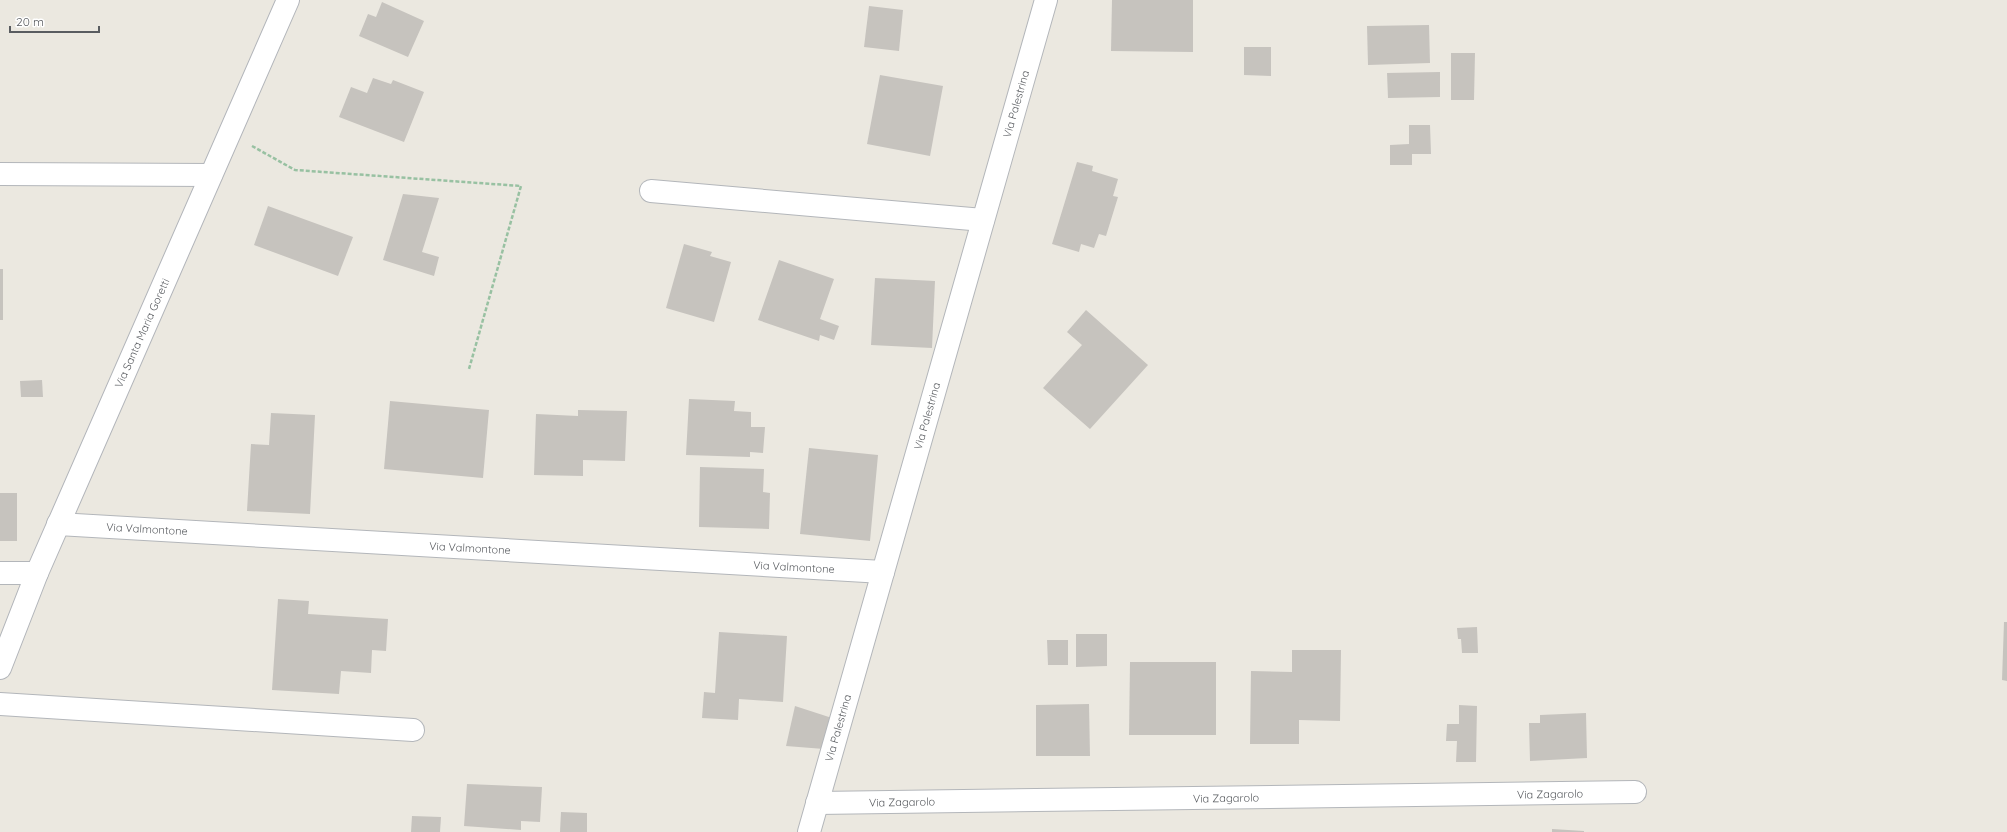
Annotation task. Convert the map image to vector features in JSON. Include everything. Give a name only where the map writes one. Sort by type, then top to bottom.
[{"type":"street","name":"Via Santa Maria Goretti","points":[[0,668],[58,524],[288,0]]},
{"type":"street","name":"Via Palestrina","points":[[809,832],[1046,0]]},
{"type":"street","points":[[0,174],[211,175]]},
{"type":"street","points":[[651,191],[983,220]]},
{"type":"street","name":"Via Valmontone","points":[[58,524],[882,572]]},
{"type":"street","points":[[0,573],[37,573]]},
{"type":"street","points":[[0,704],[414,730]]},
{"type":"street","name":"Via Zagarolo","points":[[817,803],[1635,792]]},
{"type":"path","points":[[229,134],[294,170],[521,186],[469,369]]},
{"type":"building","points":[[1112,0],[1193,0],[1193,52],[1111,51]]},
{"type":"building","points":[[382,2],[424,21],[408,57],[359,36],[368,14],[376,17]]},
{"type":"building","points":[[869,6],[903,10],[899,51],[864,47]]},
{"type":"building","points":[[1429,25],[1430,63],[1368,65],[1367,26]]},
{"type":"building","points":[[1244,47],[1271,47],[1271,76],[1244,75]]},
{"type":"building","points":[[1451,53],[1475,53],[1474,100],[1451,100]]},
{"type":"building","points":[[1440,72],[1440,97],[1388,98],[1387,73]]},
{"type":"building","points":[[880,75],[943,86],[930,156],[867,144]]},
{"type":"building","points":[[373,78],[391,84],[393,80],[424,92],[404,142],[339,117],[351,87],[367,93]]},
{"type":"building","points":[[1409,125],[1430,125],[1431,154],[1412,154],[1412,165],[1390,165],[1390,145],[1409,144]]},
{"type":"building","points":[[1077,162],[1093,166],[1092,171],[1118,179],[1113,196],[1118,197],[1106,236],[1099,234],[1094,248],[1081,244],[1079,252],[1052,244]]},
{"type":"building","points":[[403,194],[439,198],[422,252],[439,257],[434,276],[383,260]]},
{"type":"building","points":[[268,206],[353,237],[338,276],[254,245]]},
{"type":"building","points":[[684,244],[712,252],[710,256],[731,262],[714,322],[666,308]]},
{"type":"building","points":[[779,260],[834,279],[820,319],[839,326],[834,340],[820,335],[819,341],[758,320]]},
{"type":"building","points":[[0,269],[3,269],[3,320],[0,320]]},
{"type":"building","points":[[875,278],[935,281],[932,348],[871,345]]},
{"type":"building","points":[[1086,310],[1148,365],[1090,429],[1043,388],[1082,345],[1067,332]]},
{"type":"building","points":[[42,380],[43,397],[21,397],[20,381]]},
{"type":"building","points":[[689,399],[735,401],[734,411],[751,412],[751,427],[765,427],[763,453],[750,452],[750,457],[686,455]]},
{"type":"building","points":[[390,401],[489,410],[483,478],[384,469]]},
{"type":"building","points":[[578,410],[627,411],[625,461],[583,460],[583,476],[534,475],[536,414],[578,416]]},
{"type":"building","points":[[271,413],[315,415],[310,514],[247,511],[251,444],[269,445]]},
{"type":"building","points":[[809,448],[878,455],[870,541],[800,534]]},
{"type":"building","points":[[700,467],[764,469],[763,492],[770,493],[769,529],[699,527]]},
{"type":"building","points":[[0,493],[17,493],[17,541],[0,541]]},
{"type":"building","points":[[278,599],[309,601],[308,614],[388,619],[386,651],[372,650],[371,673],[341,671],[339,694],[272,690]]},
{"type":"building","points":[[2004,622],[2007,622],[2007,681],[2002,680]]},
{"type":"building","points":[[1477,627],[1478,653],[1462,653],[1461,639],[1458,639],[1457,628]]},
{"type":"building","points":[[719,632],[787,636],[783,702],[739,699],[738,720],[702,718],[704,692],[715,693]]},
{"type":"building","points":[[1076,634],[1107,634],[1107,666],[1076,667]]},
{"type":"building","points":[[1047,640],[1068,640],[1068,665],[1048,665]]},
{"type":"building","points":[[1292,650],[1341,650],[1340,721],[1299,720],[1299,744],[1250,744],[1251,671],[1292,672]]},
{"type":"building","points":[[1130,662],[1216,662],[1216,735],[1129,735]]},
{"type":"building","points":[[1089,704],[1090,756],[1036,756],[1036,705]]},
{"type":"building","points":[[1459,705],[1477,706],[1476,762],[1456,762],[1457,741],[1446,741],[1447,724],[1459,724]]},
{"type":"building","points":[[795,706],[832,718],[824,749],[786,746]]},
{"type":"building","points":[[1586,713],[1587,758],[1530,761],[1529,723],[1540,723],[1540,715]]},
{"type":"building","points":[[467,784],[542,787],[540,822],[521,821],[521,830],[464,826]]},
{"type":"building","points":[[561,812],[587,813],[587,832],[560,832]]},
{"type":"building","points":[[412,816],[441,817],[440,832],[411,832]]},
{"type":"building","points":[[1552,829],[1584,831],[1584,832],[1552,832]]}]
